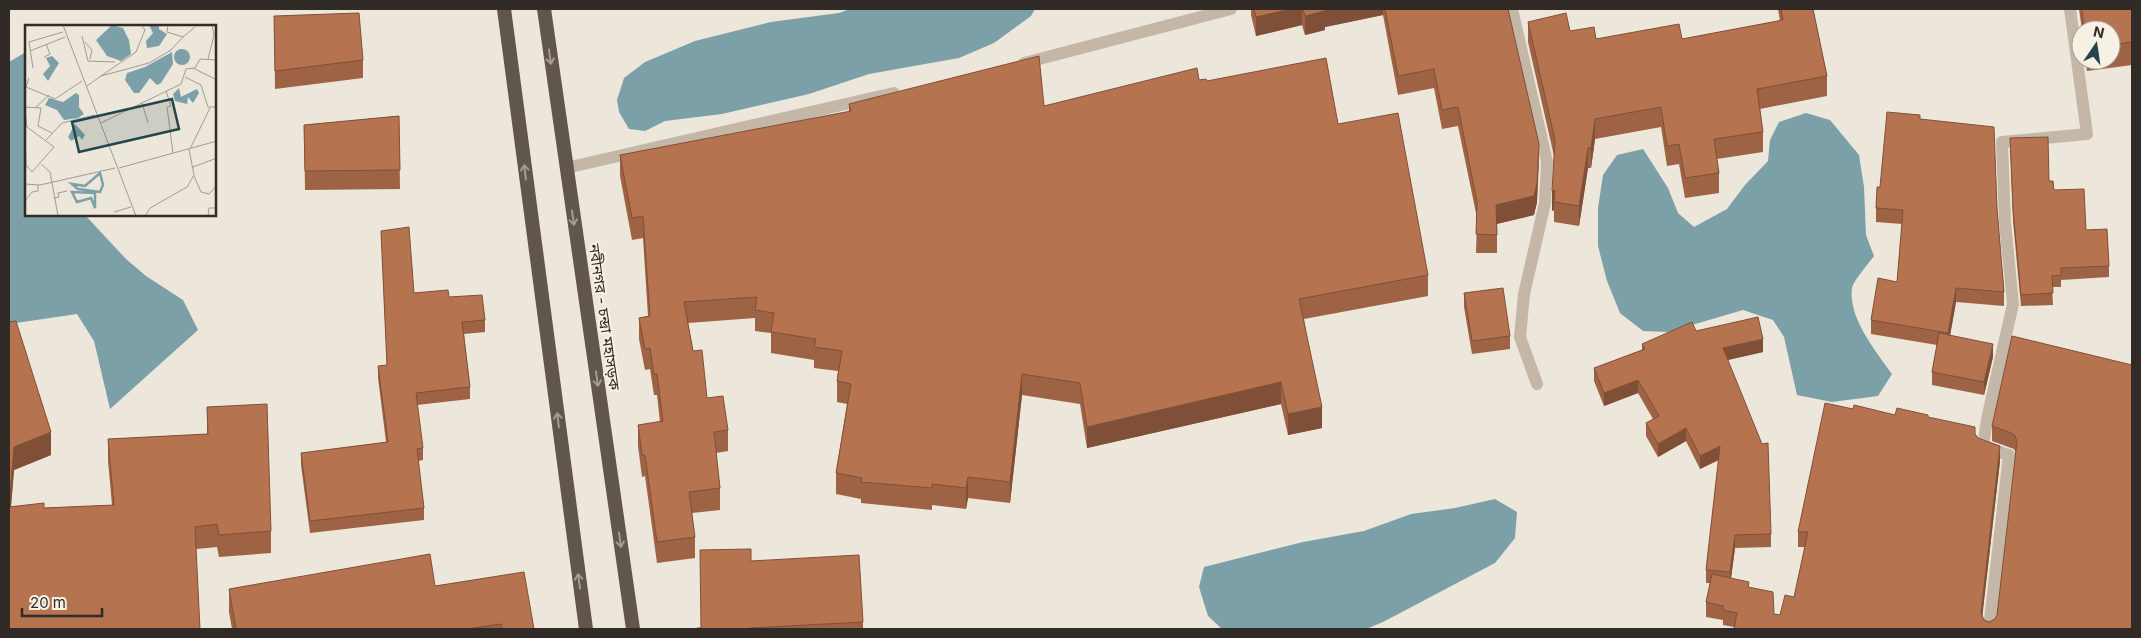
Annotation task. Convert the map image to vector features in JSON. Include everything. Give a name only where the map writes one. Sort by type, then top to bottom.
[{"type":"highway","points":[[504,9],[586,629]]},
{"type":"highway","name":"নবীনগর - চন্দ্রা মহাসড়ক","points":[[544,9],[633,629]]},
{"type":"street","points":[[1009,66],[1231,9]]},
{"type":"street","points":[[1512,9],[1547,162],[1545,203],[1524,294],[1520,337],[1536,384]]},
{"type":"street","points":[[1989,629],[2009,455],[1983,447],[1987,419],[2013,304],[2005,222],[2002,142],[2087,134],[2070,9]]},
{"type":"street","points":[[566,168],[903,90]]},
{"type":"water","points":[[850,9],[1035,9],[1031,16],[994,43],[959,58],[869,74],[809,94],[722,114],[665,121],[645,131],[629,129],[619,112],[617,100],[624,78],[645,62],[695,41],[771,22],[839,13]]},
{"type":"water","points":[[25,53],[25,216],[86,216],[126,259],[146,276],[183,300],[198,330],[110,409],[94,341],[77,314],[9,324],[9,62]]},
{"type":"water","points":[[1806,113],[1830,120],[1859,155],[1864,187],[1866,235],[1874,256],[1853,285],[1852,299],[1854,311],[1865,334],[1892,374],[1878,396],[1832,402],[1797,395],[1784,337],[1773,320],[1743,310],[1668,332],[1643,331],[1620,313],[1607,281],[1598,246],[1598,208],[1603,175],[1617,155],[1643,149],[1668,188],[1678,213],[1694,227],[1727,209],[1745,185],[1768,161],[1770,140],[1779,122]]},
{"type":"water","points":[[1495,499],[1517,512],[1515,538],[1495,563],[1383,622],[1366,629],[1222,629],[1208,616],[1199,587],[1204,567],[1303,542],[1364,531],[1411,514],[1455,508]]},
{"type":"building","points":[[1254,9],[1291,9],[1256,17]]},
{"type":"building","points":[[1303,9],[1325,9],[1325,11],[1305,16]]},
{"type":"building","points":[[1385,9],[1508,9],[1539,144],[1537,183],[1534,196],[1496,205],[1497,235],[1476,234],[1477,202],[1458,107],[1442,110],[1434,69],[1398,76]]},
{"type":"building","points":[[1781,9],[1813,9],[1827,76],[1757,89],[1763,132],[1714,139],[1719,173],[1685,178],[1679,144],[1667,146],[1661,107],[1595,119],[1591,148],[1588,148],[1579,206],[1554,202],[1555,190],[1552,191],[1555,140],[1528,22],[1566,13],[1570,31],[1594,27],[1596,39],[1679,24],[1682,39],[1783,20]]},
{"type":"building","points":[[2082,9],[2132,9],[2132,42],[2121,44],[2121,20],[2083,20]]},
{"type":"building","points":[[359,13],[363,60],[275,71],[274,16]]},
{"type":"building","points":[[1039,56],[1044,106],[1197,68],[1199,80],[1206,79],[1207,81],[1326,58],[1338,124],[1398,113],[1428,275],[1299,299],[1322,407],[1288,414],[1281,382],[1087,427],[1080,383],[1022,374],[1010,482],[968,477],[966,488],[932,484],[932,488],[861,482],[862,478],[836,473],[851,384],[837,381],[842,351],[814,347],[816,339],[771,332],[774,313],[755,310],[757,297],[684,302],[693,351],[702,350],[707,398],[723,396],[728,430],[714,432],[720,488],[689,492],[695,537],[657,542],[645,455],[642,455],[638,425],[663,421],[657,374],[654,374],[650,348],[645,349],[639,318],[650,316],[643,216],[632,218],[620,155],[851,111],[849,104]]},
{"type":"building","points":[[1887,112],[1920,115],[1920,119],[1994,127],[1997,208],[2004,292],[1956,288],[1948,333],[1871,320],[1878,278],[1897,282],[1903,210],[1876,208],[1877,187],[1880,187]]},
{"type":"building","points":[[399,116],[400,170],[305,171],[304,125]]},
{"type":"building","points":[[2048,137],[2049,181],[2053,181],[2054,190],[2084,189],[2086,230],[2107,229],[2109,266],[2061,268],[2061,275],[2052,276],[2053,293],[2021,295],[2013,210],[2010,138]]},
{"type":"building","points":[[409,227],[414,293],[448,290],[449,297],[482,295],[485,320],[462,322],[470,387],[416,393],[423,448],[417,449],[424,508],[310,521],[301,453],[388,442],[378,366],[387,365],[381,231]]},
{"type":"building","points":[[1503,288],[1510,336],[1472,341],[1464,293]]},
{"type":"building","points":[[1758,317],[1763,339],[1723,348],[1762,444],[1768,443],[1771,534],[1735,535],[1730,572],[1706,570],[1720,446],[1700,456],[1686,428],[1658,444],[1646,423],[1659,416],[1638,380],[1604,393],[1594,368],[1645,349],[1642,344],[1692,322],[1696,331]]},
{"type":"building","points":[[16,321],[51,432],[14,447],[9,495],[9,322]]},
{"type":"building","points":[[1939,333],[1993,344],[1984,382],[1932,372]]},
{"type":"building","points":[[2012,336],[2132,365],[2132,629],[1734,629],[1737,613],[1723,610],[1723,606],[1706,602],[1712,574],[1749,582],[1748,587],[1773,592],[1774,614],[1780,615],[1785,595],[1794,597],[1808,532],[1798,532],[1825,403],[1853,409],[1854,405],[1895,415],[1897,408],[1928,415],[1928,417],[1975,427],[1975,434],[1978,438],[2000,446],[1981,613],[1984,620],[1989,622],[1995,619],[2017,441],[2014,434],[1992,426]]},
{"type":"building","points":[[267,404],[271,531],[219,535],[217,524],[195,527],[200,629],[9,629],[9,507],[44,503],[44,508],[114,505],[108,439],[208,434],[207,407]]},
{"type":"building","points":[[751,549],[751,561],[859,555],[863,622],[750,629],[697,629],[701,628],[700,550]]},
{"type":"building","points":[[430,554],[435,586],[524,572],[534,629],[502,629],[501,624],[467,629],[236,629],[229,589]]}]
